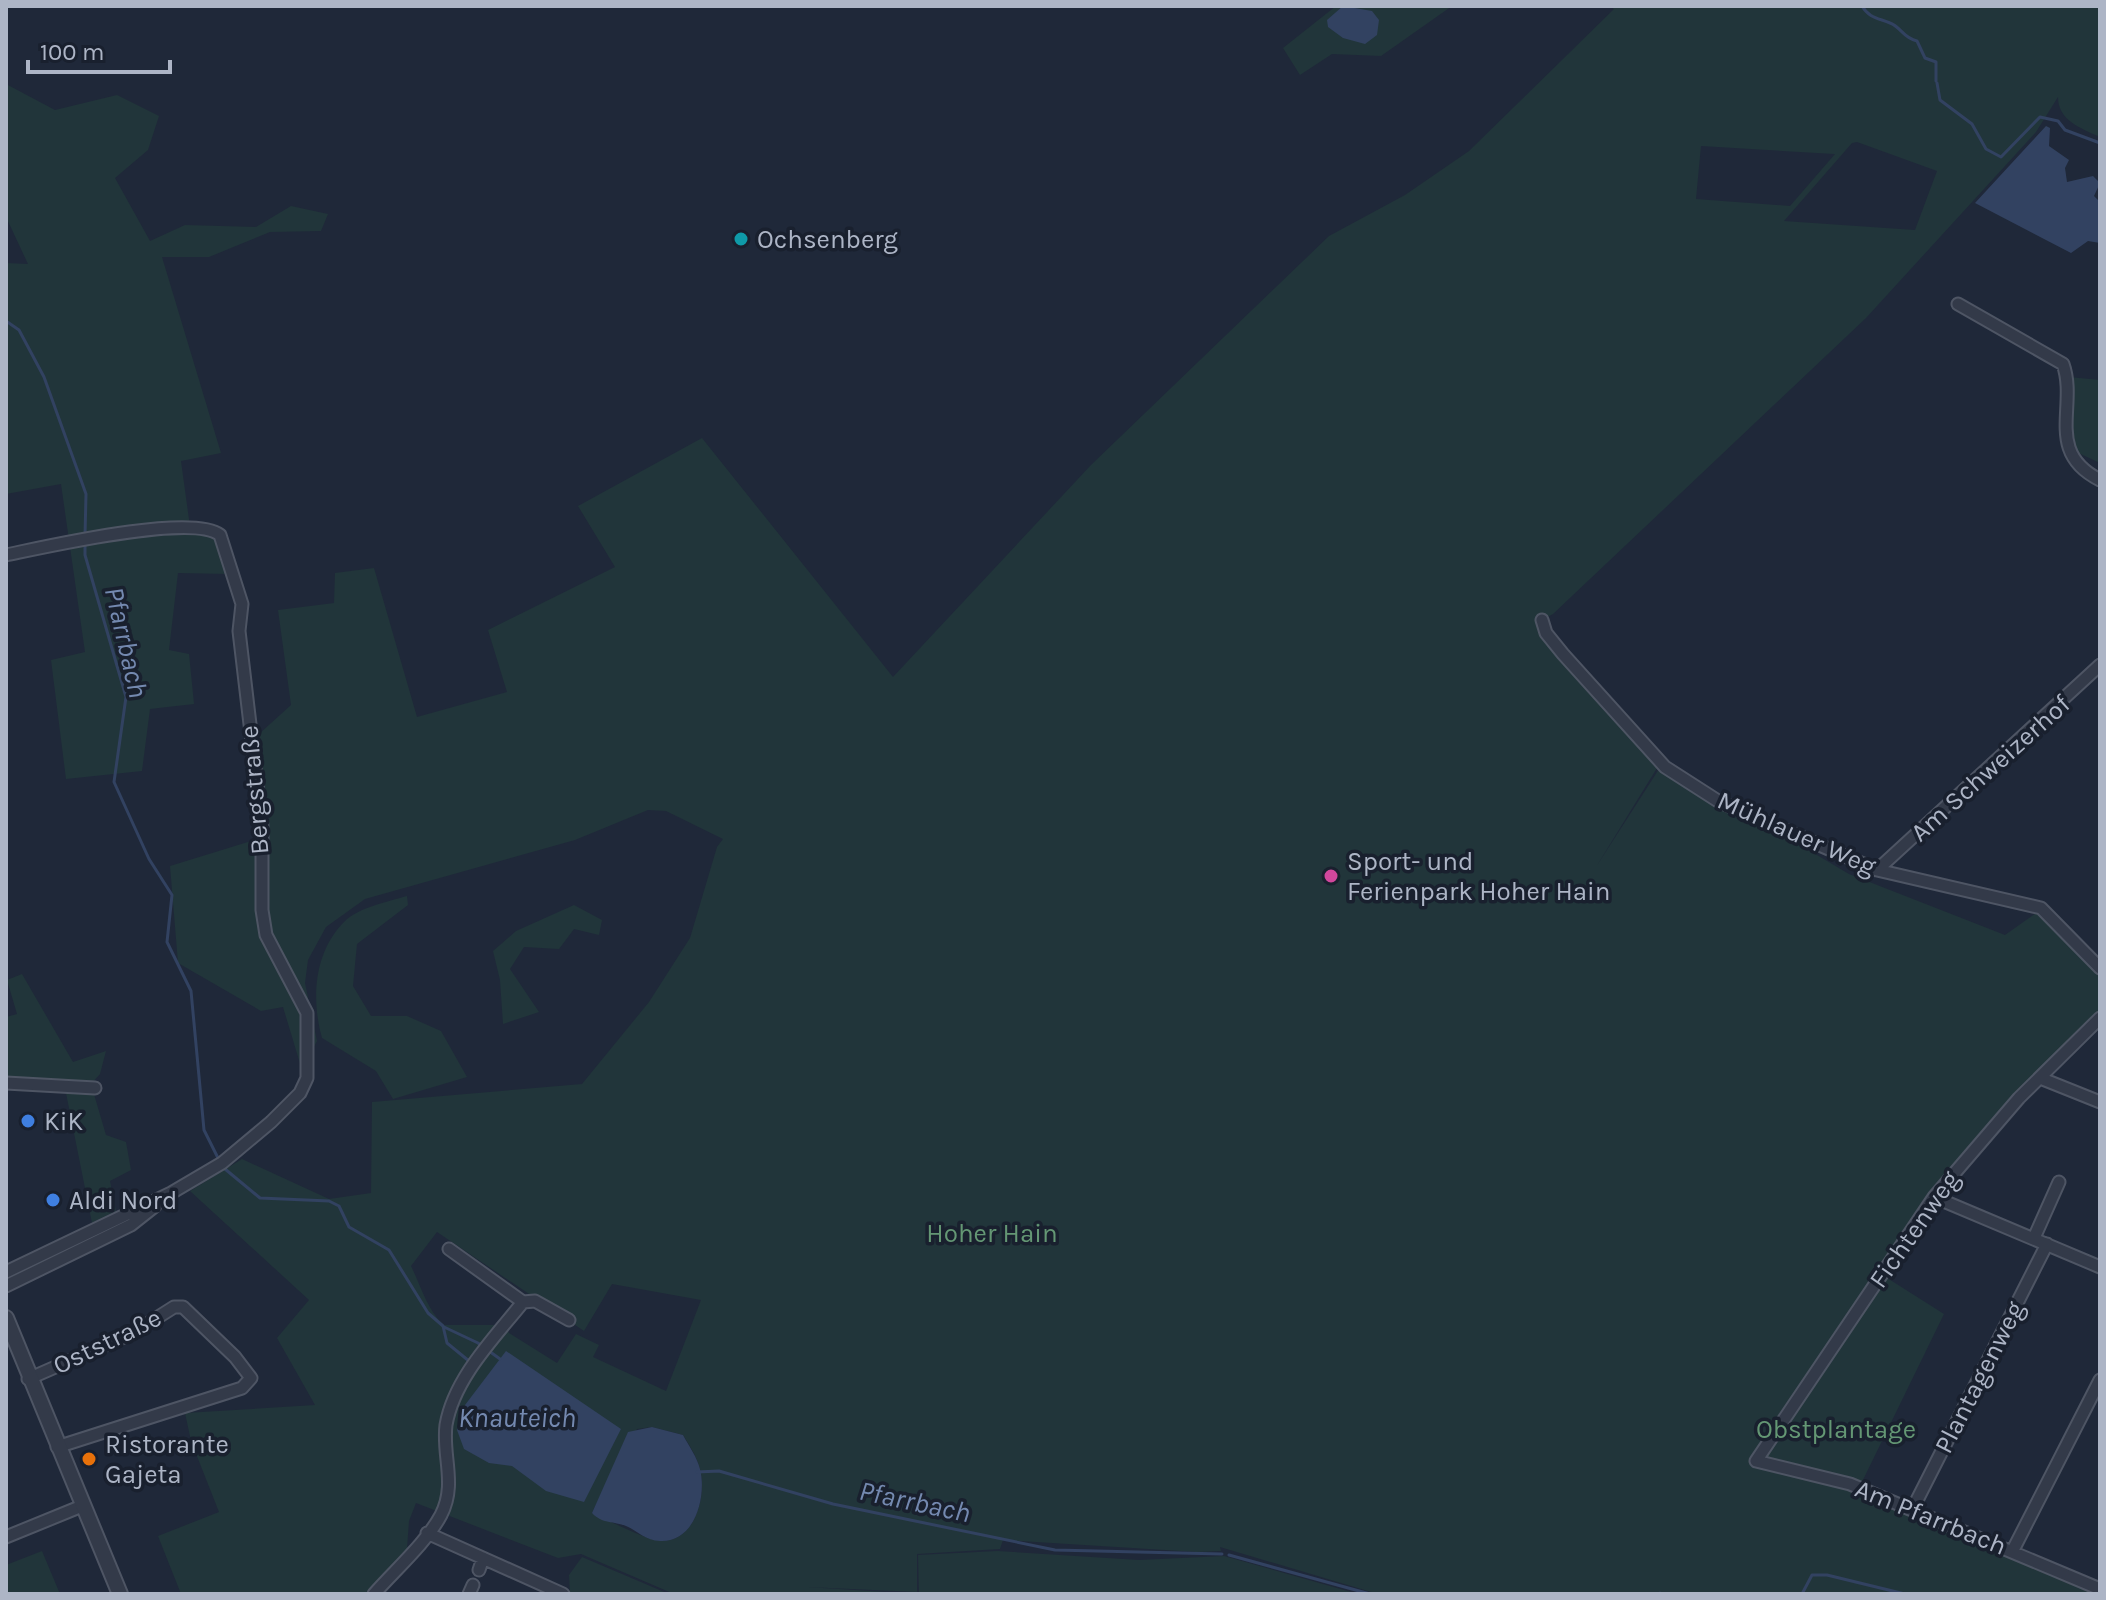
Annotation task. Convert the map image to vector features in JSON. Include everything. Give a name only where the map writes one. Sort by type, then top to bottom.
[{"type":"street","points":[[1958,304],[2063,364],[2066,438],[2072,455],[2087,474],[2100,480]]},
{"type":"street","name":"Bergstraße","points":[[6,555],[76,539],[192,525],[211,528],[220,535],[237,580],[242,604],[239,631],[262,826],[262,910],[266,935],[307,1013],[307,1078],[300,1093],[236,1152],[171,1193],[6,1272]]},
{"type":"street","name":"Mühlauer Weg","points":[[1542,620],[1546,633],[1563,654],[1670,771],[1718,801],[1877,870],[2041,908],[2100,968]]},
{"type":"street","name":"Am Schweizerhof","points":[[1877,870],[2100,665]]},
{"type":"street","name":"Fichtenweg","points":[[1756,1461],[1934,1197],[1980,1140],[2100,1018]]},
{"type":"street","points":[[2040,1078],[2100,1102]]},
{"type":"street","points":[[6,1083],[95,1088]]},
{"type":"street","points":[[2034,1238],[2059,1182]]},
{"type":"street","name":"Bergstraße","points":[[6,1286],[131,1225],[171,1193]]},
{"type":"street","points":[[1934,1197],[2100,1267]]},
{"type":"street","name":"Plantagenweg","points":[[1912,1510],[2047,1244]]},
{"type":"street","points":[[449,1249],[523,1302],[535,1301],[569,1320]]},
{"type":"street","points":[[374,1594],[427,1533],[447,1500],[449,1414],[469,1372],[523,1302]]},
{"type":"street","name":"Oststraße","points":[[28,1379],[133,1333],[174,1307],[183,1307],[215,1336],[251,1378],[242,1388],[57,1447]]},
{"type":"street","points":[[6,1318],[28,1379],[120,1594]]},
{"type":"street","points":[[2013,1550],[2100,1380]]},
{"type":"street","name":"Am Pfarrbach","points":[[1756,1461],[1850,1484],[2100,1589]]},
{"type":"street","points":[[6,1537],[82,1506]]},
{"type":"street","points":[[427,1533],[481,1564],[563,1594]]},
{"type":"green space","points":[[1336,6],[1452,6],[1381,56],[1332,54],[1300,75],[1283,48]]},
{"type":"green space","name":"Hoher Hain","points":[[1610,6],[2100,6],[2100,137],[2066,117],[2058,97],[2036,132],[1866,318],[1553,614],[1537,623],[1541,638],[1657,768],[1596,867],[1659,769],[1746,813],[1849,874],[2005,935],[2039,911],[2100,971],[2100,1015],[2019,1098],[1835,1331],[1756,1460],[1850,1484],[2100,1594],[1378,1594],[1220,1547],[1221,1551],[1197,1552],[1003,1540],[1000,1549],[917,1554],[917,1592],[807,1587],[918,1594],[674,1594],[581,1554],[558,1558],[416,1503],[409,1521],[407,1549],[368,1594],[181,1594],[158,1536],[219,1512],[191,1441],[185,1413],[315,1405],[277,1338],[309,1300],[190,1191],[242,1159],[329,1199],[371,1193],[372,1102],[582,1084],[649,1002],[690,938],[717,847],[723,839],[666,811],[648,810],[575,840],[365,899],[326,927],[308,960],[305,983],[317,1041],[302,1070],[283,1007],[261,1011],[178,963],[170,866],[267,836],[259,734],[291,705],[278,610],[334,603],[335,573],[374,568],[417,717],[507,692],[488,630],[615,567],[578,506],[702,438],[893,677],[1091,465],[1329,236],[1405,195],[1469,151],[1614,9]],"holes":[[[1857,142],[1937,171],[1915,230],[1784,221],[1852,143]],[[1701,146],[1835,154],[1790,206],[1696,199]],[[437,1232],[584,1331],[612,1284],[701,1300],[666,1391],[593,1357],[599,1345],[576,1334],[557,1363],[509,1333],[504,1325],[444,1325],[429,1305],[411,1266]],[[652,1427],[683,1435],[699,1465],[702,1492],[696,1516],[690,1526],[673,1539],[661,1541],[647,1537],[592,1513],[615,1464],[637,1429]]]},
{"type":"green space","points":[[6,84],[55,110],[117,95],[159,116],[148,150],[115,178],[150,241],[185,225],[256,227],[291,206],[328,214],[321,231],[270,232],[209,257],[162,257],[221,453],[181,461],[191,534],[213,537],[229,574],[178,573],[169,650],[189,654],[194,704],[150,709],[142,771],[66,779],[51,660],[85,652],[61,484],[6,494],[6,263],[28,264],[6,217]]},
{"type":"green space","points":[[2069,377],[2100,380],[2100,463],[2074,451]]},
{"type":"green space","points":[[407,896],[408,905],[357,944],[353,986],[371,1016],[407,1016],[441,1031],[467,1077],[393,1099],[376,1071],[322,1038],[316,992],[326,947],[344,922],[365,909]]},
{"type":"green space","points":[[574,905],[602,920],[599,935],[574,929],[559,949],[524,947],[510,969],[539,1012],[503,1024],[500,980],[493,951],[516,931]]},
{"type":"green space","points":[[22,974],[73,1062],[106,1051],[100,1074],[91,1084],[106,1135],[126,1142],[131,1170],[110,1181],[116,1211],[92,1223],[64,1083],[6,1079],[6,1017],[17,1014],[7,980]]},
{"type":"green space","name":"Obstplantage","points":[[1884,1276],[1944,1314],[1861,1484],[1776,1459],[1761,1458]]},
{"type":"green space","points":[[42,1551],[60,1594],[6,1594],[6,1565]]},
{"type":"green space","points":[[998,1551],[1139,1560],[1224,1556],[1358,1594],[919,1594],[918,1555]]},
{"type":"green space","points":[[582,1557],[669,1594],[570,1594],[569,1575]]},
{"type":"water","points":[[1343,6],[1372,11],[1379,20],[1377,35],[1365,44],[1343,38],[1328,27],[1327,20]]},
{"type":"water","points":[[2046,126],[2050,128],[2049,146],[2069,160],[2065,168],[2067,182],[2093,176],[2100,183],[2094,196],[2100,202],[2100,243],[2088,241],[2071,253],[1975,203]]},
{"type":"water","name":"Knauteich","points":[[506,1351],[621,1429],[584,1502],[546,1491],[512,1466],[489,1463],[464,1449],[457,1430],[465,1405]]},
{"type":"water","name":"Knauteich","points":[[652,1427],[683,1435],[695,1456],[702,1480],[696,1516],[682,1534],[672,1540],[650,1539],[592,1513],[628,1432]]},
{"type":"waterway","points":[[1862,6],[1871,15],[1894,25],[1917,41],[1925,58],[1936,62],[1936,81]]},
{"type":"waterway","points":[[1937,83],[1940,100],[1972,124],[1986,149],[2001,157],[2040,117],[2058,121],[2065,130],[2100,143]]},
{"type":"waterway","name":"Pfarrbach","points":[[6,321],[19,330],[44,377],[86,494],[85,536]]},
{"type":"waterway","name":"Pfarrbach","points":[[85,543],[85,555],[126,697],[114,782],[149,859],[172,895],[167,942],[191,991],[204,1130],[219,1160]]},
{"type":"waterway","name":"Pfarrbach","points":[[225,1169],[260,1198],[329,1201],[339,1206],[349,1227],[389,1250],[428,1313],[443,1326],[447,1343],[469,1361]]},
{"type":"waterway","points":[[444,1327],[478,1343],[500,1359]]},
{"type":"waterway","name":"Pfarrbach","points":[[697,1472],[719,1471],[833,1504],[1055,1550],[1222,1554]]},
{"type":"waterway","name":"Pfarrbach","points":[[1229,1555],[1370,1594]]},
{"type":"waterway","name":"Pfarrbach","points":[[1802,1594],[1812,1575],[1827,1575],[1905,1594]]},
{"type":"place","name":"Ochsenberg","points":[[741,239]]},
{"type":"place","name":"Sport- und Ferienpark Hoher Hain","points":[[1331,876]]},
{"type":"place","name":"KiK","points":[[28,1121]]},
{"type":"place","name":"Aldi Nord","points":[[53,1200]]},
{"type":"place","name":"Ristorante Gajeta","points":[[89,1459]]}]
